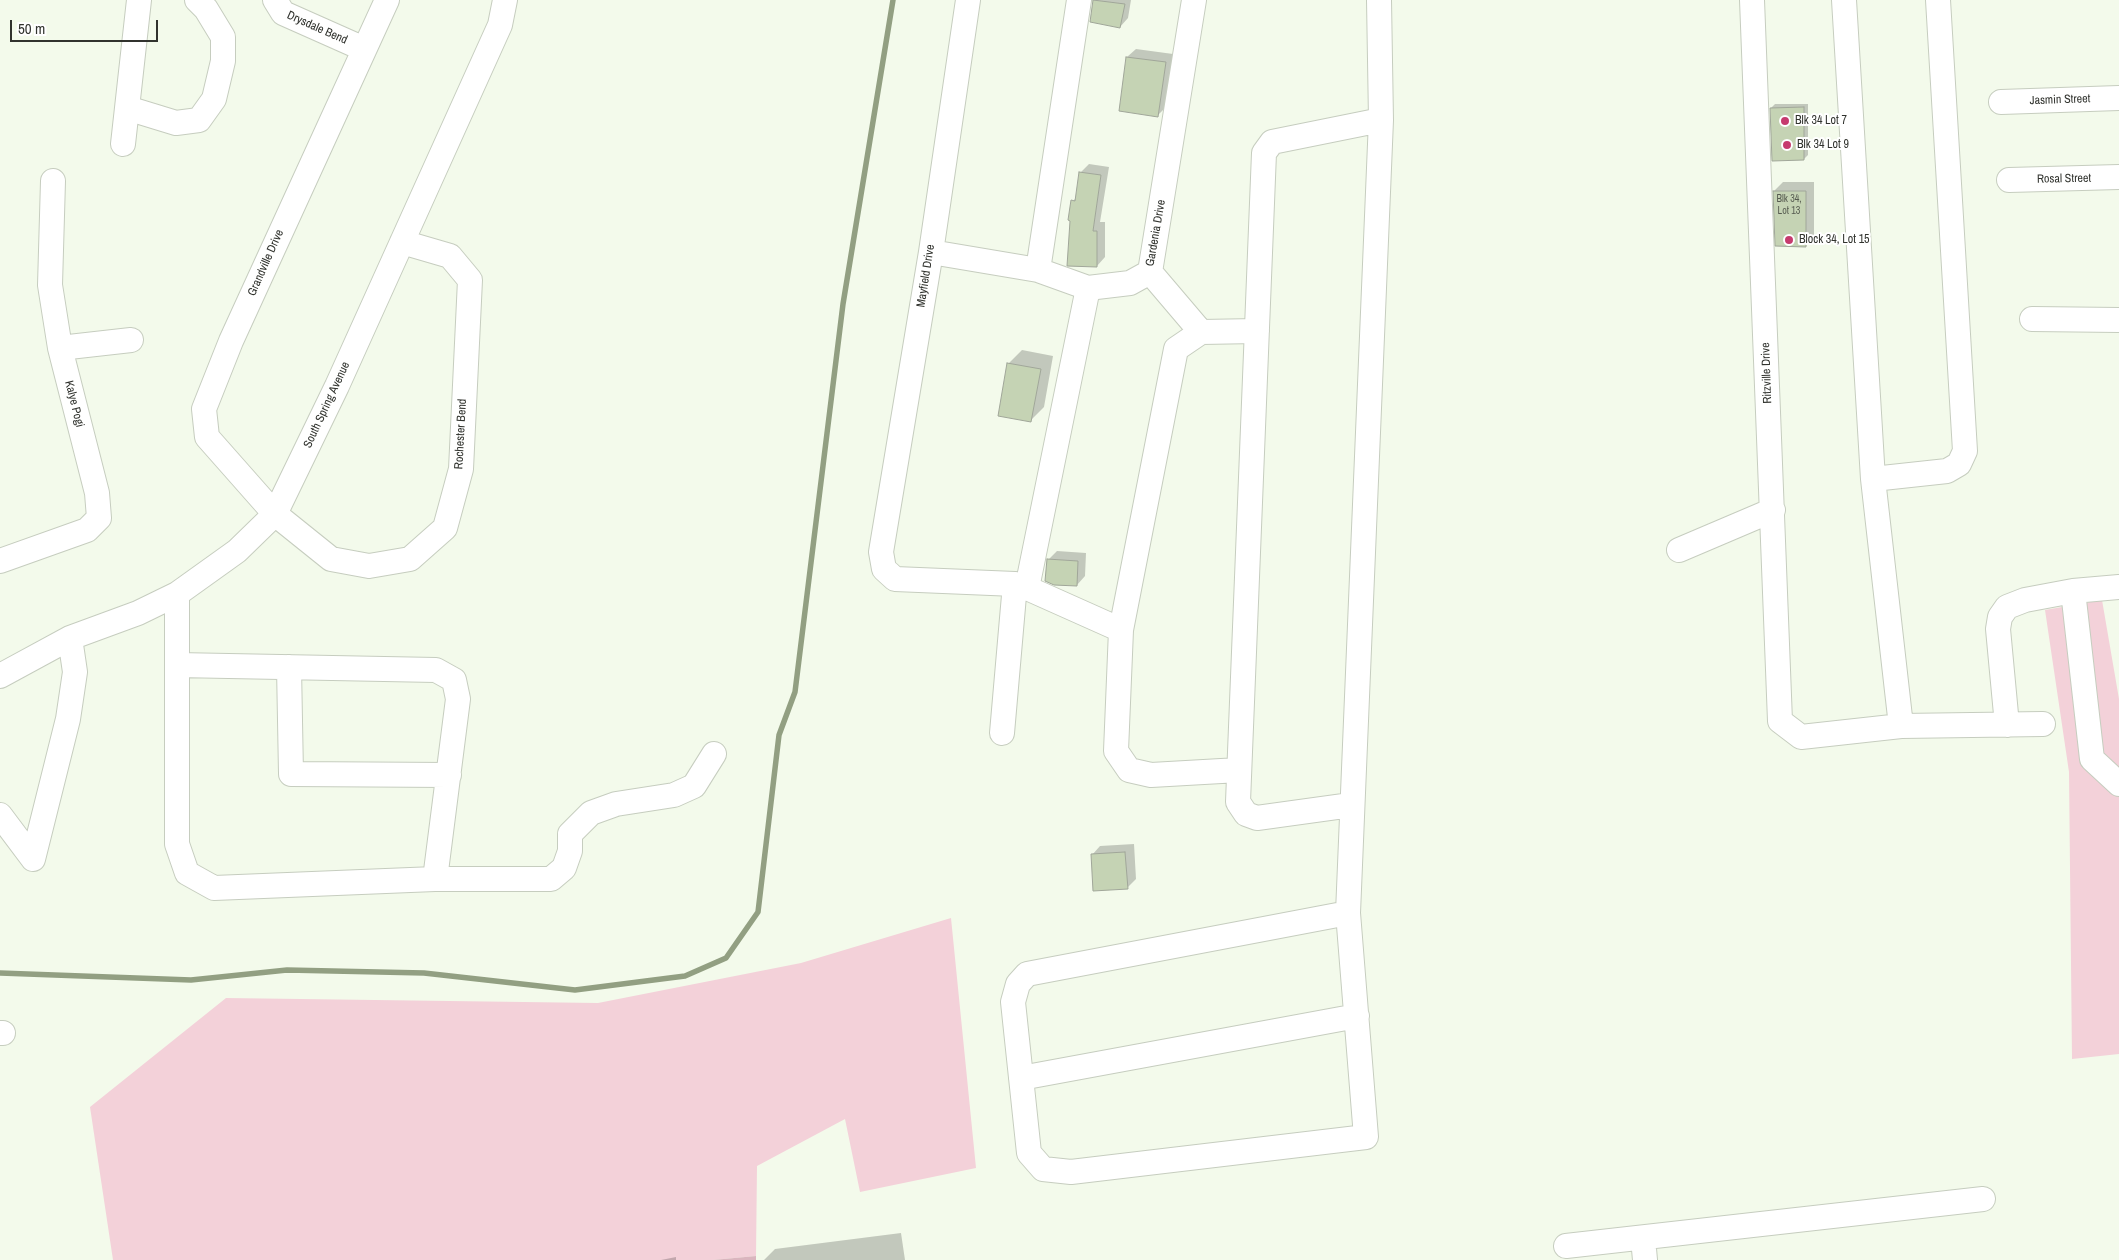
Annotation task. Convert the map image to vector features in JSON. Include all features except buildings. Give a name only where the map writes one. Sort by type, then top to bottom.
[{"type":"street","points":[[123,144],[139,0]]},
{"type":"street","points":[[127,108],[176,123],[199,120],[214,99],[223,61],[223,37],[206,9],[197,0]]},
{"type":"street","name":"Drysdale Bend","points":[[275,0],[283,14],[364,49]]},
{"type":"street","name":"Grandville Drive","points":[[275,514],[207,437],[204,409],[231,341],[387,0]]},
{"type":"street","name":"South Spring Avenue","points":[[0,676],[70,638],[138,613],[177,594],[237,551],[275,514],[337,386],[500,25],[505,0]]},
{"type":"street","name":"Mayfield Drive","points":[[968,0],[931,252],[881,552],[884,569],[895,579],[1021,586]]},
{"type":"street","points":[[1038,270],[1079,0]]},
{"type":"street","name":"Gardenia Drive","points":[[931,252],[1038,270],[1088,288],[1130,283],[1150,272],[1194,0]]},
{"type":"street","points":[[1348,913],[1027,974],[1018,984],[1013,1002],[1028,1153],[1044,1169],[1072,1172],[1366,1137],[1348,913],[1381,120],[1379,0]]},
{"type":"street","name":"Ritzville Drive","points":[[1752,0],[1780,721],[1801,737],[1901,726]]},
{"type":"street","points":[[1844,0],[1873,479],[1901,726],[2043,724]]},
{"type":"street","points":[[1873,479],[1947,471],[1959,464],[1965,451],[1938,0]]},
{"type":"street","name":"Jasmin Street","points":[[2001,102],[2119,98]]},
{"type":"street","points":[[1351,805],[1257,818],[1246,814],[1238,802],[1264,153],[1272,142],[1381,120]]},
{"type":"street","name":"Rosal Street","points":[[2008,180],[2119,178]]},
{"type":"street","name":"Kalye Pogi","points":[[0,561],[87,530],[99,518],[97,493],[60,348],[50,285],[53,181]]},
{"type":"street","name":"Rochester Bend","points":[[275,514],[331,559],[369,566],[410,559],[445,528],[461,469],[470,280],[450,256],[402,242]]},
{"type":"street","points":[[1150,272],[1201,332]]},
{"type":"street","points":[[1002,733],[1021,586],[1088,288]]},
{"type":"street","points":[[2032,319],[2119,320]]},
{"type":"street","points":[[1239,770],[1151,775],[1129,770],[1116,751],[1121,630],[1176,349],[1201,332],[1257,331]]},
{"type":"street","points":[[60,348],[131,340]]},
{"type":"street","points":[[1679,550],[1773,510]]},
{"type":"street","points":[[1021,586],[1121,630]]},
{"type":"street","points":[[2007,724],[1998,629],[2000,617],[2007,607],[2025,600],[2073,591],[2119,586]]},
{"type":"street","points":[[2073,591],[2092,759],[2119,784]]},
{"type":"street","points":[[177,594],[177,844],[187,873],[214,888],[435,879],[552,879],[564,868],[570,851],[570,834],[591,813],[616,804],[674,795],[694,786],[714,754]]},
{"type":"street","points":[[0,815],[33,858],[68,719],[75,672],[70,638]]},
{"type":"street","points":[[177,665],[436,670],[454,680],[458,699],[435,879]]},
{"type":"street","points":[[289,668],[291,774],[449,775]]},
{"type":"street","points":[[1021,1078],[1357,1016]]},
{"type":"street","points":[[1566,1246],[1644,1249],[1983,1198]]},
{"type":"shaded area","points":[[2102,600],[2119,699],[2119,1054],[2072,1059],[2069,772],[2045,610]]},
{"type":"shaded area","points":[[951,918],[976,1168],[860,1192],[845,1119],[757,1166],[756,1256],[713,1260],[113,1260],[90,1107],[226,998],[598,1003],[801,963]]},
{"type":"shaded area","points":[[756,1256],[756,1260],[713,1260]]},
{"type":"waterway","points":[[0,973],[191,980],[287,970],[424,973],[575,990],[685,976],[726,958],[758,912],[779,735],[795,692],[843,304],[893,0]]},
{"type":"place","name":"Blk 34 Lot 7","points":[[1785,121]]},
{"type":"place","name":"Blk 34 Lot 9","points":[[1787,145]]},
{"type":"place","name":"Block 34, Lot 15","points":[[1789,240]]}]
